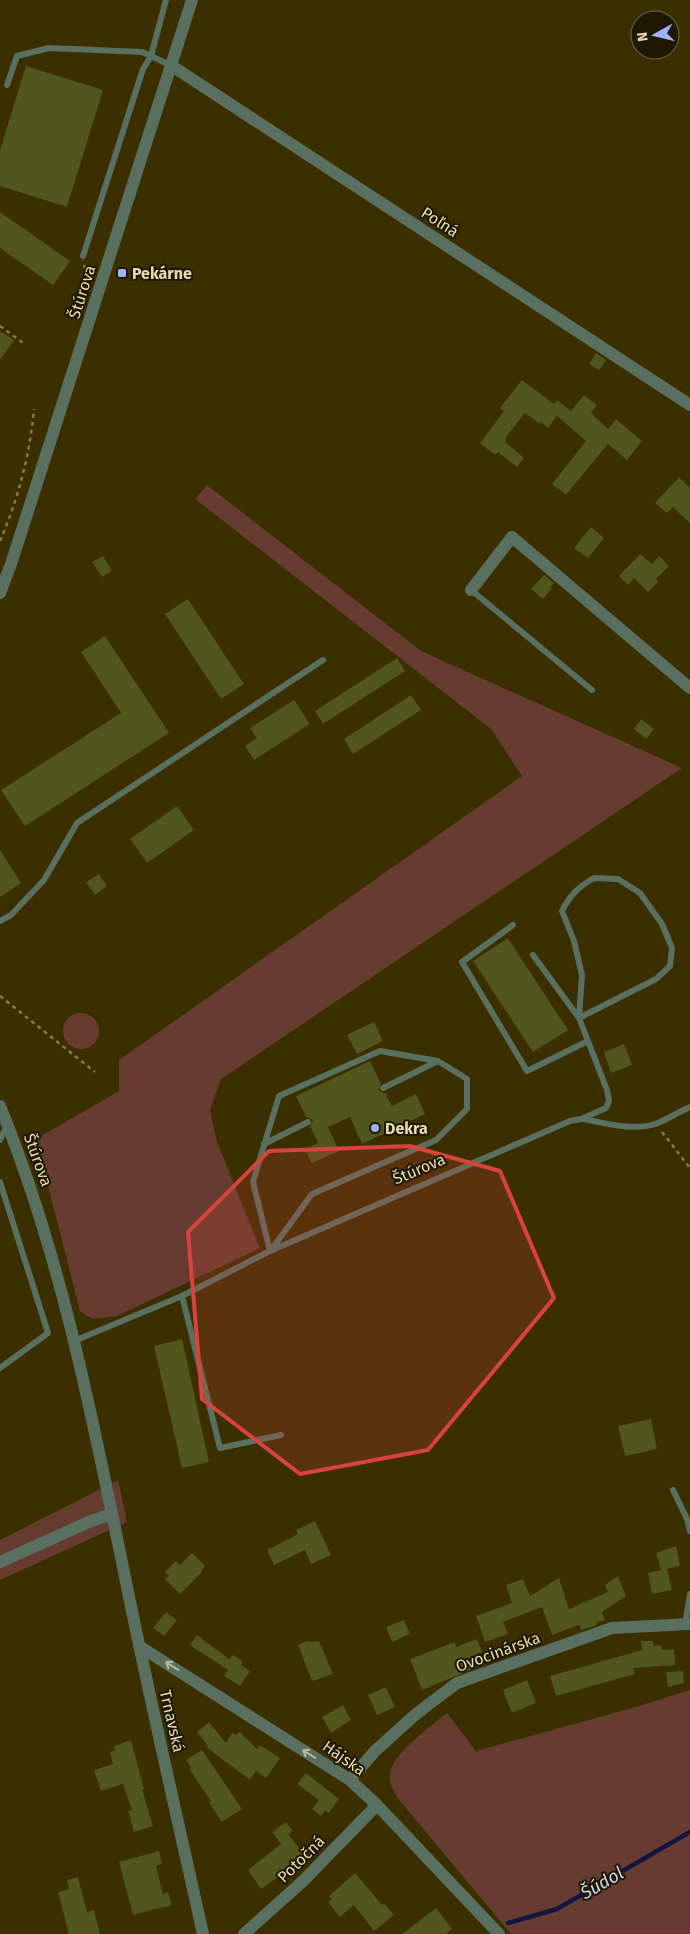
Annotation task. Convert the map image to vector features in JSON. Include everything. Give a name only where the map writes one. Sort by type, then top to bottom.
[{"type":"street","name":"Štúrova","points":[[0,593],[11,564],[192,0]]},
{"type":"street","name":"Poľná","points":[[172,66],[690,405]]},
{"type":"street","points":[[471,590],[512,537],[690,688]]},
{"type":"street","name":"Štúrova","points":[[0,1106],[41,1217],[73,1342],[112,1514]]},
{"type":"street","points":[[0,1562],[91,1521],[112,1514]]},
{"type":"street","name":"Trnavská","points":[[112,1514],[139,1646],[203,1934]]},
{"type":"street","name":"Ovocinárska","points":[[350,1780],[375,1751],[416,1714],[457,1684],[612,1628],[688,1624]]},
{"type":"street","name":"Hájska","points":[[139,1646],[350,1780],[377,1805],[499,1934]]},
{"type":"street","name":"Potočná","points":[[244,1934],[303,1881],[377,1805]]},
{"type":"lane","points":[[83,256],[143,70],[151,56],[166,0]]},
{"type":"lane","points":[[7,85],[17,56],[49,48],[142,52],[172,66]]},
{"type":"lane","points":[[471,590],[592,690]]},
{"type":"lane","points":[[0,921],[11,914],[44,880],[77,823],[323,660]]},
{"type":"lane","points":[[594,878],[618,879],[640,894],[662,924],[672,948],[670,966],[656,978],[579,1018],[582,974],[574,941],[562,911],[569,897],[578,888],[594,878]]},
{"type":"lane","points":[[513,925],[462,962],[527,1071],[588,1041]]},
{"type":"lane","points":[[533,955],[579,1018]]},
{"type":"lane","name":"Štúrova","points":[[73,1342],[182,1296],[270,1251],[570,1121],[581,1119],[606,1108],[609,1101],[607,1090],[579,1018]]},
{"type":"lane","points":[[270,1251],[253,1182],[279,1096],[380,1051],[438,1061]]},
{"type":"lane","points":[[383,1088],[438,1061]]},
{"type":"lane","name":"Štúrova","points":[[270,1251],[312,1194],[436,1140],[467,1109],[467,1079],[438,1061]]},
{"type":"lane","points":[[581,1119],[614,1125],[656,1124],[690,1106]]},
{"type":"lane","points":[[264,1144],[308,1122]]},
{"type":"lane","points":[[0,1140],[7,1124]]},
{"type":"lane","points":[[0,1182],[48,1333],[0,1368]]},
{"type":"lane","points":[[182,1296],[220,1448],[281,1436]]},
{"type":"lane","points":[[673,1490],[687,1519],[690,1531]]},
{"type":"lane","points":[[688,1624],[690,1594]]},
{"type":"path","points":[[0,326],[26,345]]},
{"type":"path","points":[[0,541],[15,499],[30,438],[34,409]]},
{"type":"path","points":[[0,996],[94,1072]]},
{"type":"path","points":[[656,1124],[690,1168]]},
{"type":"highlighted area","points":[[410,1146],[500,1171],[554,1298],[428,1450],[300,1474],[202,1399],[188,1232],[269,1151]]},
{"type":"shaded area","points":[[207,485],[421,651],[682,768],[221,1079],[210,1110],[217,1142],[260,1248],[117,1316],[92,1319],[80,1311],[36,1139],[119,1091],[119,1060],[522,776],[491,729],[195,499]]},
{"type":"shaded area","points":[[81,1013],[88,1014],[94,1018],[98,1024],[98,1038],[94,1044],[88,1048],[81,1049],[74,1048],[68,1044],[64,1038],[63,1031],[64,1024],[68,1018],[74,1014]]},
{"type":"shaded area","points":[[118,1480],[127,1522],[0,1580],[0,1540]]},
{"type":"shaded area","points":[[690,1690],[690,1934],[511,1934],[399,1800],[391,1784],[390,1774],[392,1766],[405,1749],[447,1713],[476,1751]]},
{"type":"building","points":[[26,66],[103,90],[67,207],[0,186],[0,150]]},
{"type":"building","points":[[0,212],[70,261],[53,285],[0,248]]},
{"type":"building","points":[[0,331],[14,340],[0,360]]},
{"type":"building","points":[[596,353],[606,360],[599,370],[589,364]]},
{"type":"building","points":[[522,380],[551,402],[555,404],[557,400],[571,411],[584,395],[597,405],[591,413],[608,429],[616,419],[642,441],[627,460],[608,444],[566,495],[552,484],[586,441],[557,416],[548,428],[525,413],[505,438],[507,440],[505,442],[524,458],[517,467],[498,452],[495,455],[480,443],[504,411],[500,408]]},
{"type":"building","points":[[679,477],[690,488],[690,523],[673,507],[667,513],[655,503]]},
{"type":"building","points":[[591,527],[604,538],[588,558],[574,548]]},
{"type":"building","points":[[640,554],[652,564],[659,556],[669,566],[656,579],[658,582],[648,592],[634,578],[628,585],[619,576]]},
{"type":"building","points":[[103,556],[112,571],[102,577],[92,562]]},
{"type":"building","points":[[544,575],[554,583],[543,599],[531,589]]},
{"type":"building","points":[[188,599],[244,684],[221,699],[165,614]]},
{"type":"building","points":[[105,636],[169,733],[25,826],[1,790],[121,713],[81,652]]},
{"type":"building","points":[[397,658],[405,671],[323,724],[315,711]]},
{"type":"building","points":[[411,695],[421,710],[353,754],[344,739]]},
{"type":"building","points":[[294,700],[310,724],[254,760],[245,746],[257,738],[250,728]]},
{"type":"building","points":[[641,719],[654,729],[646,739],[634,729]]},
{"type":"building","points":[[177,806],[194,830],[147,863],[130,839]]},
{"type":"building","points":[[0,850],[21,883],[0,897]]},
{"type":"building","points":[[99,874],[107,886],[95,895],[86,882]]},
{"type":"building","points":[[508,938],[568,1030],[533,1052],[473,961]]},
{"type":"building","points":[[374,1022],[383,1041],[357,1054],[347,1035]]},
{"type":"building","points":[[624,1044],[632,1065],[611,1073],[604,1052]]},
{"type":"building","points":[[370,1061],[381,1084],[378,1090],[385,1093],[392,1106],[416,1094],[425,1114],[362,1144],[350,1117],[328,1127],[339,1151],[312,1163],[305,1149],[318,1143],[310,1126],[313,1120],[306,1117],[296,1096]]},
{"type":"building","points":[[182,1339],[209,1462],[182,1468],[154,1346]]},
{"type":"building","points":[[651,1419],[657,1449],[625,1456],[618,1426]]},
{"type":"building","points":[[315,1521],[331,1555],[311,1564],[305,1550],[274,1565],[267,1550],[298,1534],[296,1530]]},
{"type":"building","points":[[676,1546],[680,1566],[667,1569],[672,1590],[652,1594],[648,1573],[661,1570],[656,1553]]},
{"type":"building","points":[[192,1553],[205,1566],[202,1572],[180,1594],[165,1579],[169,1576],[165,1572],[176,1561],[180,1565]]},
{"type":"building","points":[[618,1576],[626,1596],[602,1612],[605,1620],[596,1623],[597,1625],[581,1630],[579,1625],[552,1635],[542,1607],[503,1622],[508,1634],[485,1642],[476,1616],[512,1603],[506,1585],[523,1579],[530,1596],[559,1578],[569,1609],[608,1592],[605,1585]]},
{"type":"building","points":[[166,1612],[177,1620],[164,1636],[153,1628]]},
{"type":"building","points":[[404,1620],[410,1634],[392,1642],[386,1627]]},
{"type":"building","points":[[197,1635],[229,1659],[233,1655],[243,1661],[241,1665],[250,1671],[240,1686],[224,1676],[228,1670],[190,1645]]},
{"type":"building","points":[[477,1639],[482,1652],[470,1657],[475,1668],[422,1690],[410,1659],[455,1642],[456,1647]]},
{"type":"building","points":[[307,1641],[319,1641],[333,1674],[312,1681],[298,1645]]},
{"type":"building","points":[[641,1641],[653,1641],[654,1646],[661,1645],[662,1650],[674,1649],[675,1665],[633,1668],[635,1674],[556,1696],[550,1676],[642,1650]]},
{"type":"building","points":[[683,1671],[684,1683],[668,1687],[666,1672]]},
{"type":"building","points":[[527,1680],[536,1703],[512,1713],[503,1690]]},
{"type":"building","points":[[386,1687],[395,1707],[377,1715],[368,1695]]},
{"type":"building","points":[[343,1705],[351,1720],[331,1733],[322,1717]]},
{"type":"building","points":[[209,1722],[226,1743],[232,1733],[236,1735],[240,1732],[257,1749],[260,1745],[280,1758],[266,1778],[256,1771],[250,1780],[206,1747],[208,1746],[197,1732]]},
{"type":"building","points":[[131,1740],[153,1826],[134,1832],[128,1811],[132,1810],[123,1784],[101,1791],[94,1770],[113,1764],[110,1752],[115,1750],[114,1746]]},
{"type":"building","points":[[202,1750],[242,1809],[222,1822],[209,1802],[211,1801],[190,1770],[191,1767],[186,1760]]},
{"type":"building","points":[[306,1773],[339,1799],[329,1813],[325,1810],[321,1816],[312,1809],[319,1800],[297,1784]]},
{"type":"building","points":[[286,1822],[293,1831],[288,1834],[304,1854],[277,1874],[279,1876],[261,1889],[248,1870],[281,1844],[272,1832]]},
{"type":"building","points":[[159,1851],[162,1864],[156,1866],[163,1894],[168,1892],[172,1905],[133,1915],[119,1862]]},
{"type":"building","points":[[355,1873],[382,1905],[384,1903],[394,1915],[374,1931],[354,1905],[340,1917],[328,1902],[332,1899],[329,1896]]},
{"type":"building","points":[[78,1877],[87,1912],[94,1910],[100,1934],[69,1934],[58,1892],[69,1889],[67,1880]]},
{"type":"building","points":[[436,1908],[452,1929],[446,1934],[402,1934]]},
{"type":"waterway","name":"Šúdol","points":[[508,1923],[557,1909],[690,1832]]},
{"type":"place","name":"Pekárne","points":[[122,273]]},
{"type":"place","name":"Dekra","points":[[375,1128]]}]
